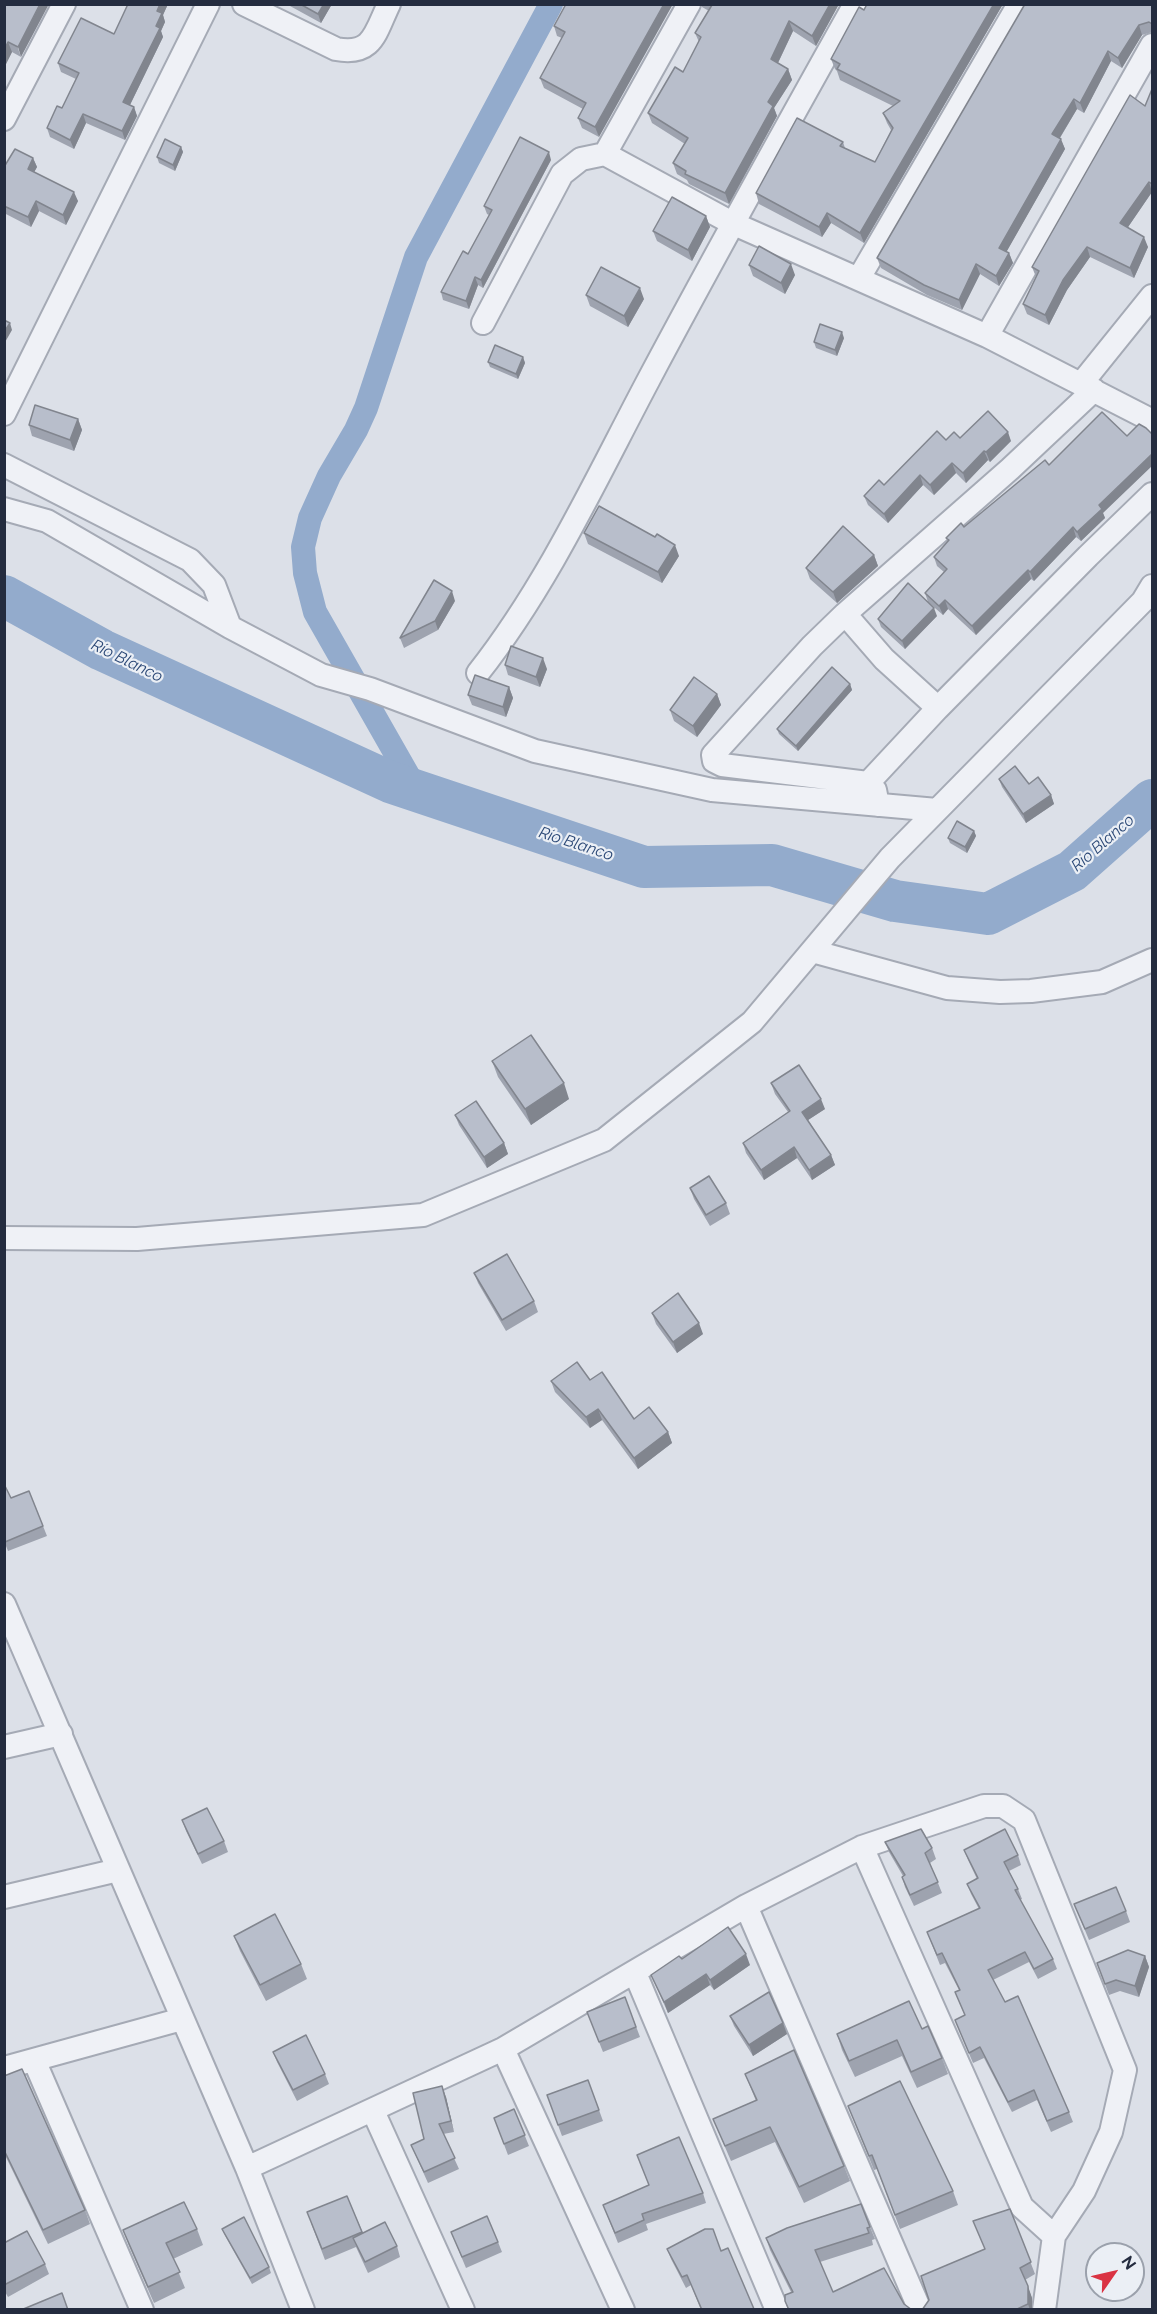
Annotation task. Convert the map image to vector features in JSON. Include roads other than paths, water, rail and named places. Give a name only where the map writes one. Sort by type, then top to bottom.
[{"type":"street","points":[[4,119],[64,4]]},
{"type":"street","points":[[4,414],[208,4]]},
{"type":"street","points":[[244,4],[336,49],[353,52],[362,49],[370,42],[390,4]]},
{"type":"street","points":[[605,154],[689,4]]},
{"type":"street","points":[[478,673],[507,636],[557,553],[732,222],[855,4]]},
{"type":"street","points":[[859,278],[1019,4]]},
{"type":"street","points":[[987,336],[1152,45]]},
{"type":"street","points":[[483,323],[562,174],[581,159],[605,154],[732,222],[987,336],[1088,387],[1152,424]]},
{"type":"street","points":[[878,805],[875,790],[868,783],[722,765],[714,761],[713,755],[812,646],[845,614],[1010,469],[1088,387],[1152,296]]},
{"type":"street","points":[[4,465],[190,560],[214,585],[230,627]]},
{"type":"street","points":[[868,783],[938,708],[1152,494]]},
{"type":"street","points":[[4,508],[47,521],[230,627],[321,675],[363,688],[535,751],[712,790],[937,810]]},
{"type":"street","points":[[4,1238],[137,1239],[423,1215],[604,1140],[752,1022],[890,858],[1143,601],[1152,586]]},
{"type":"street","points":[[845,614],[884,659],[938,708]]},
{"type":"street","points":[[812,951],[947,988],[1000,992],[1032,992],[1102,982],[1152,960]]},
{"type":"street","points":[[4,1604],[248,2168],[303,2310]]},
{"type":"street","points":[[4,1747],[61,1734]]},
{"type":"street","points":[[248,2168],[503,2049],[746,1906],[862,1847],[984,1806],[1003,1806],[1024,1820],[1125,2070],[1111,2132],[1084,2192],[1054,2236],[1044,2310]]},
{"type":"street","points":[[862,1847],[1022,2207],[1054,2236]]},
{"type":"street","points":[[4,1897],[118,1870]]},
{"type":"street","points":[[746,1906],[920,2310]]},
{"type":"street","points":[[635,1973],[777,2310]]},
{"type":"street","points":[[4,2068],[182,2019]]},
{"type":"street","points":[[503,2049],[623,2310]]},
{"type":"street","points":[[34,2061],[142,2310]]},
{"type":"street","points":[[373,2111],[463,2310]]},
{"type":"waterway","points":[[417,791],[315,612],[305,573],[303,547],[310,518],[329,476],[366,408],[416,257],[551,4]]},
{"type":"waterway","name":"Río Blanco","points":[[4,596],[102,650],[390,782],[644,867],[772,865],[895,901],[988,914],[1072,871],[1152,800]]}]
